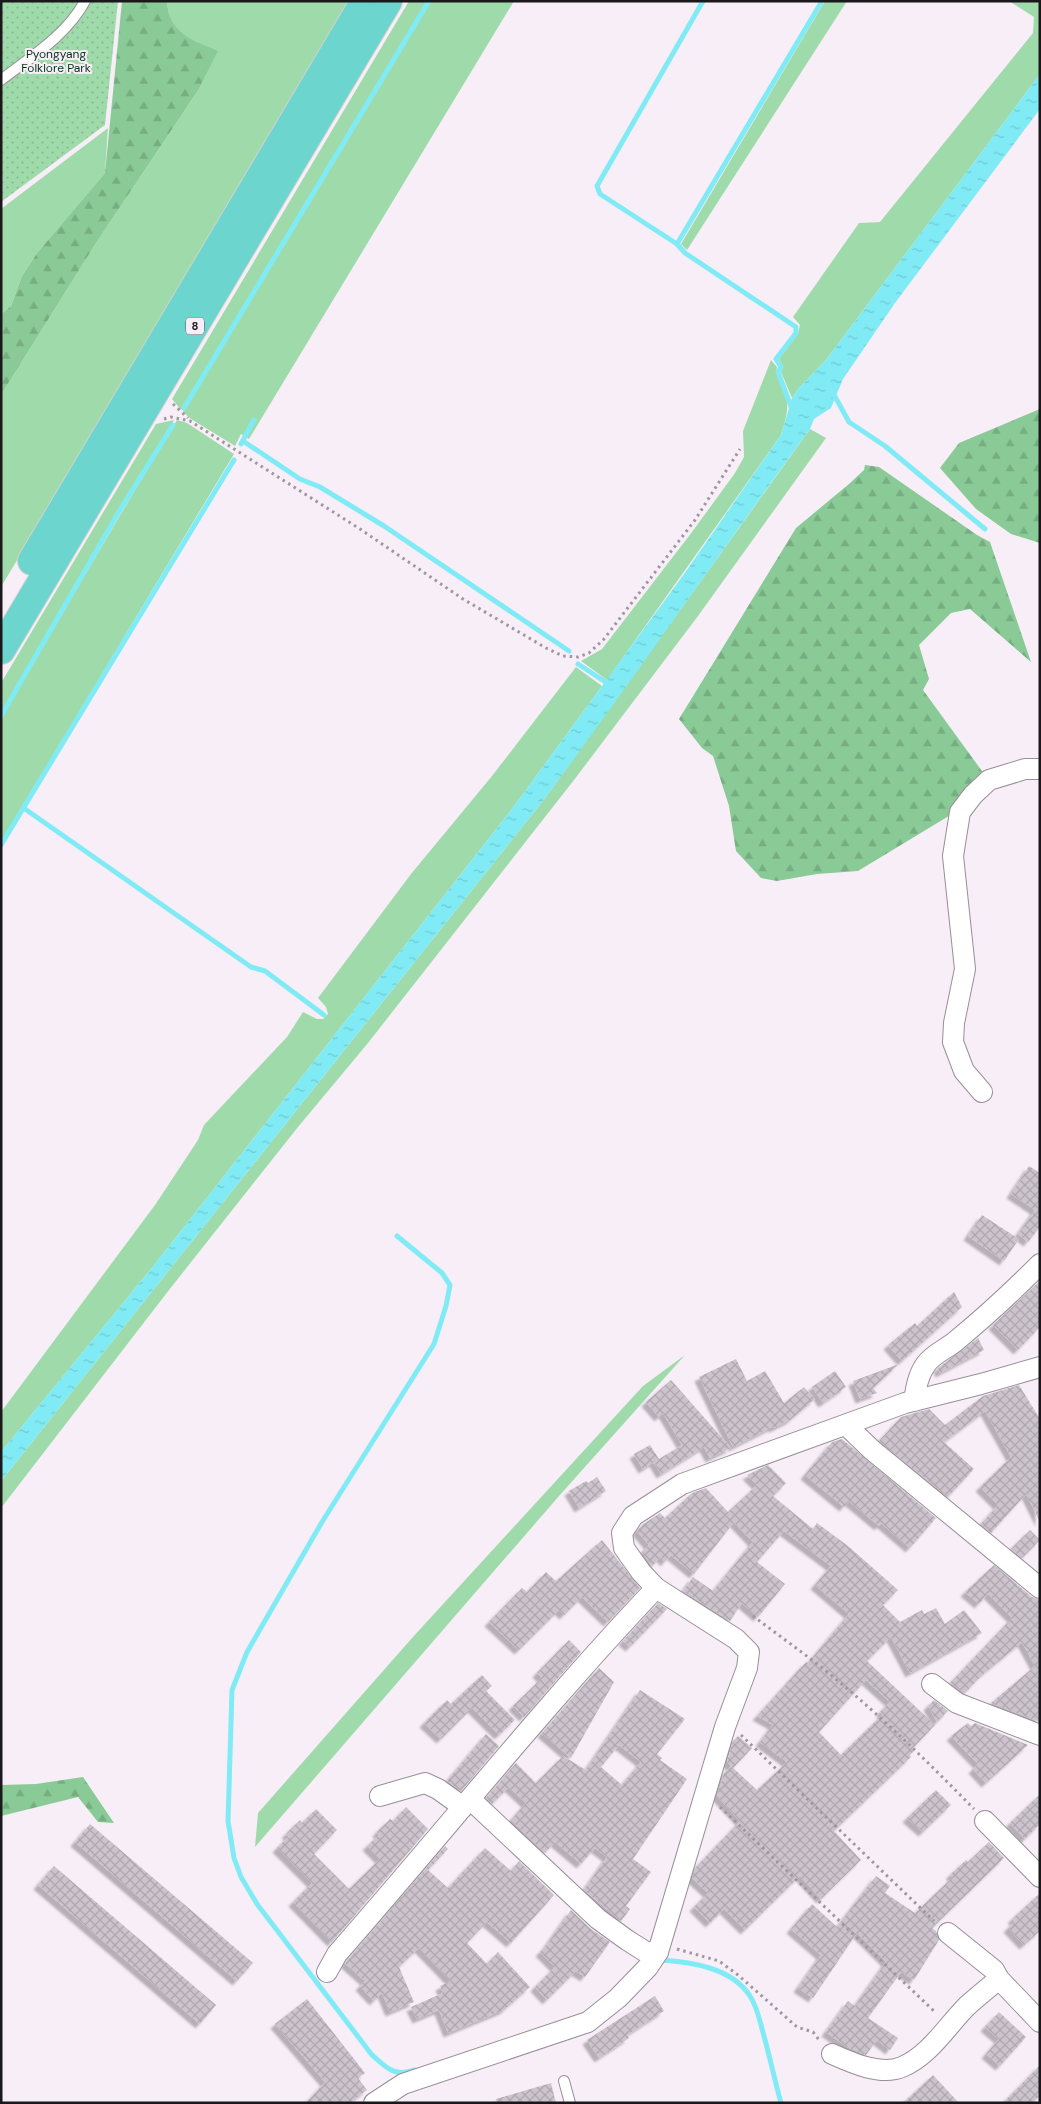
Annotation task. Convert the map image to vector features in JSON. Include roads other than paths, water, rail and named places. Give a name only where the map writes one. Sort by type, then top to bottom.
[{"type":"highway","name":"8","points":[[1,612],[365,1]]},
{"type":"highway","name":"8","points":[[1,650],[388,1]]},
{"type":"street","points":[[982,1092],[964,1071],[954,1042],[954,1023],[965,970],[953,856],[960,812],[973,795],[989,780],[1025,769],[1040,769]]},
{"type":"street","points":[[914,1401],[918,1381],[925,1366],[933,1356],[961,1337],[1009,1295],[1040,1264]]},
{"type":"street","points":[[374,2103],[403,2084],[588,2022],[623,1993],[648,1967],[658,1952],[725,1727],[747,1668],[749,1652],[736,1639],[656,1588],[624,1548],[622,1533],[633,1516],[682,1484],[914,1401],[1040,1367]]},
{"type":"street","points":[[846,1425],[872,1450],[1040,1588]]},
{"type":"street","points":[[327,1972],[337,1954],[551,1703],[656,1588]]},
{"type":"street","points":[[932,1684],[957,1703],[1040,1735]]},
{"type":"street","points":[[380,1796],[425,1784],[466,1803],[598,1919],[646,1952],[658,1952]]},
{"type":"street","points":[[986,1821],[1040,1877]]},
{"type":"street","points":[[948,1933],[994,1970],[999,1979],[1040,2022]]},
{"type":"street","points":[[832,2054],[855,2064],[883,2069],[902,2067],[922,2054],[967,2006],[999,1979]]},
{"type":"lane","points":[[1,80],[60,34],[74,20],[85,1]]},
{"type":"lane","points":[[564,2081],[570,2103]]},
{"type":"water","points":[[1040,74],[1040,109],[895,303],[843,379],[831,408],[814,419],[810,429],[546,797],[1,1481],[1,1452],[155,1264],[512,809],[684,574],[781,435],[792,398],[799,388],[826,360]]},
{"type":"waterway","points":[[184,408],[429,1]]},
{"type":"waterway","points":[[703,1],[597,186],[600,194],[677,244],[685,253],[796,327],[796,333],[776,359],[781,367],[778,372],[792,409]]},
{"type":"waterway","points":[[677,244],[822,1]]},
{"type":"waterway","points":[[833,393],[849,422],[885,446],[985,529]]},
{"type":"waterway","points":[[241,444],[254,420]]},
{"type":"waterway","points":[[1,716],[120,510],[173,425]]},
{"type":"waterway","points":[[243,441],[300,479],[320,487],[384,526],[569,651]]},
{"type":"waterway","points":[[1,845],[234,460]]},
{"type":"waterway","points":[[578,664],[610,685]]},
{"type":"waterway","points":[[25,809],[251,967],[265,971],[324,1015]]},
{"type":"waterway","points":[[397,1236],[442,1273],[450,1285],[446,1306],[434,1344],[322,1522],[247,1652],[232,1690],[228,1821],[234,1858],[241,1877],[257,1904],[372,2055],[386,2067],[396,2072],[415,2070]]},
{"type":"waterway","points":[[661,1960],[710,1968],[733,1979],[742,1986],[750,1996],[757,2011],[781,2103]]},
{"type":"park label","name":"Pyongyang Folklore Park","points":[[56,61]]}]
